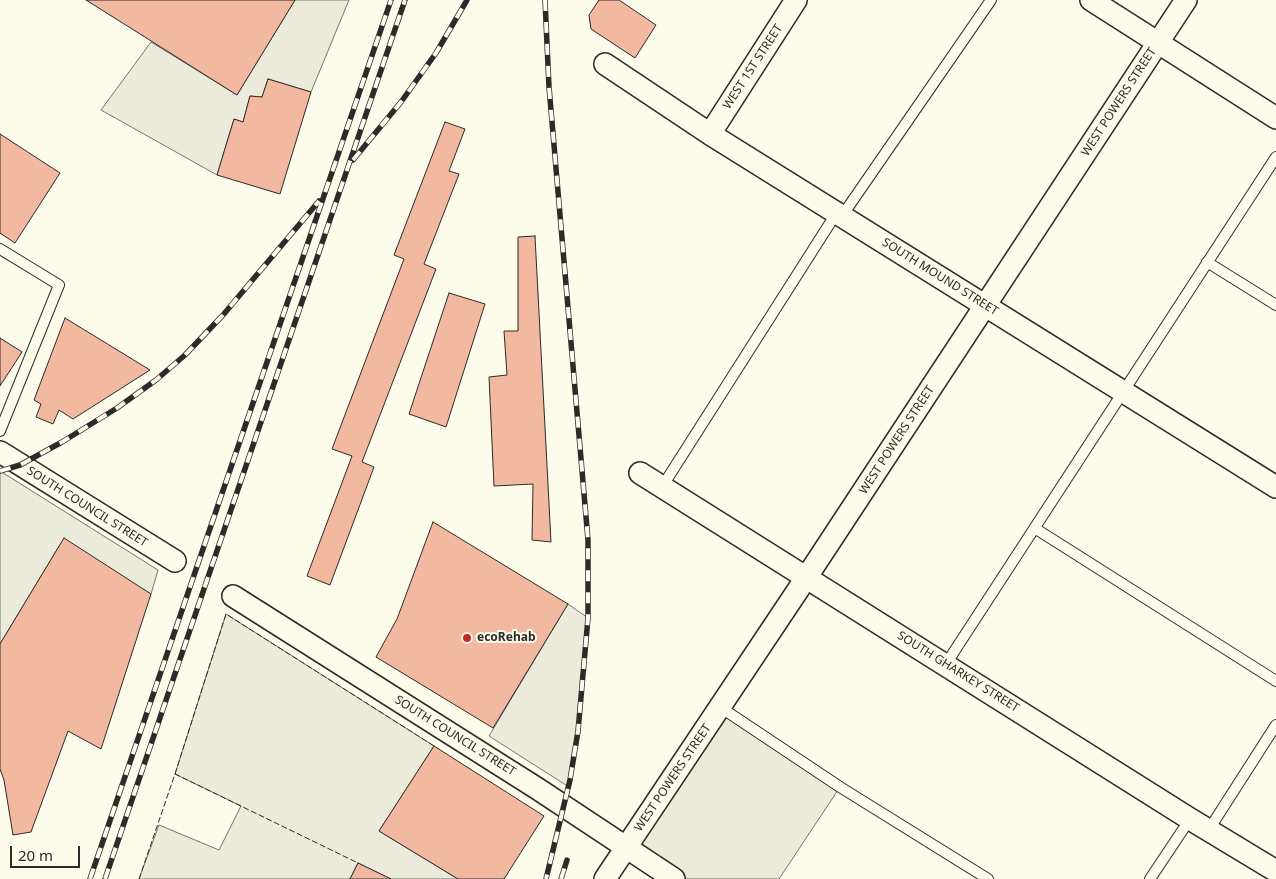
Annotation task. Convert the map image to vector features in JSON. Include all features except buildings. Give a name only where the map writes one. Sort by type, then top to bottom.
[{"type":"street","name":"WEST 1ST STREET","points":[[710,134],[796,0]]},
{"type":"street","points":[[1091,0],[1276,118]]},
{"type":"street","name":"WEST POWERS STREET","points":[[605,879],[986,306],[1186,0]]},
{"type":"street","name":"SOUTH MOUND STREET","points":[[605,64],[710,134],[1276,486]]},
{"type":"street","name":"SOUTH COUNCIL STREET","points":[[0,452],[174,561]]},
{"type":"street","name":"SOUTH GHARKEY STREET","points":[[640,473],[946,664],[1208,831],[1276,871]]},
{"type":"street","name":"SOUTH COUNCIL STREET","points":[[233,596],[538,789],[674,879]]},
{"type":"lane","points":[[662,487],[832,220],[842,216],[991,0]]},
{"type":"lane","points":[[946,664],[1036,529],[1276,157]]},
{"type":"lane","points":[[0,249],[59,285],[0,431]]},
{"type":"lane","points":[[1207,262],[1276,305]]},
{"type":"lane","points":[[1036,529],[1276,681]]},
{"type":"lane","points":[[720,707],[840,786],[988,879]]},
{"type":"lane","points":[[1208,831],[1276,725]]},
{"type":"lane","points":[[1150,879],[1190,819]]},
{"type":"shaded area","points":[[295,0],[349,0],[311,92],[268,79],[262,97],[250,96],[243,122],[234,119],[217,175],[101,110],[151,42],[237,95]]},
{"type":"shaded area","points":[[0,471],[158,570],[151,594],[61,543],[0,644]]},
{"type":"shaded area","points":[[568,604],[588,618],[579,726],[569,787],[489,736]]},
{"type":"shaded area","points":[[226,614],[434,746],[379,831],[458,879],[391,879],[358,863],[350,879],[139,879],[159,825],[219,850],[241,806],[175,774]]},
{"type":"shaded area","points":[[720,707],[840,787],[779,879],[674,879],[626,847]]},
{"type":"railway","points":[[90,879],[391,0]]},
{"type":"railway","points":[[105,879],[405,0]]},
{"type":"railway","points":[[353,160],[401,102],[436,53],[467,0]]},
{"type":"railway","points":[[545,0],[549,87],[588,540],[588,618],[578,731],[570,780],[546,879]]},
{"type":"railway","points":[[0,471],[20,465],[62,442],[117,408],[156,380],[185,355],[223,315],[319,201]]},
{"type":"railway","points":[[561,879],[567,860]]},
{"type":"fence","points":[[175,774],[226,614],[434,746]]},
{"type":"fence","points":[[139,879],[175,774],[358,863]]},
{"type":"place","name":"ecoRehab","points":[[467,638]]}]
